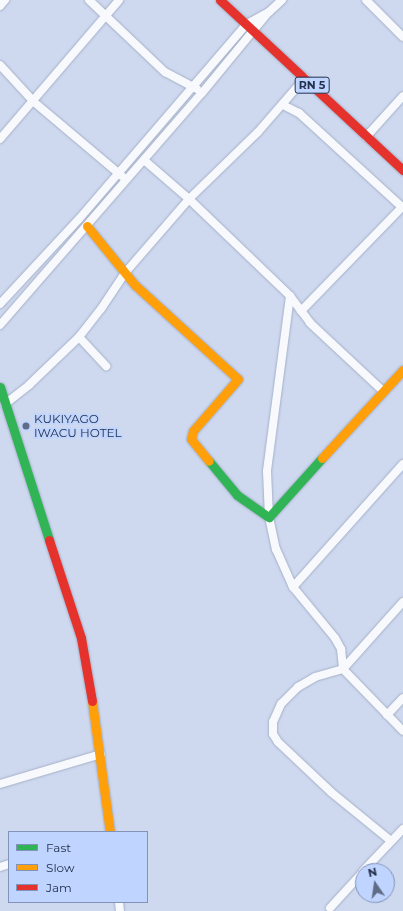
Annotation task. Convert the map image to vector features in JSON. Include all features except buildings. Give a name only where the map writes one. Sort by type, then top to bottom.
[{"type":"street","points":[[0,6],[5,0]]},
{"type":"street","points":[[89,0],[165,72],[194,87],[202,93]]},
{"type":"street","points":[[0,139],[34,102],[105,14],[119,0]]},
{"type":"street","name":"RN 5","points":[[220,0],[403,170]]},
{"type":"street","points":[[0,325],[202,93],[255,31],[269,12],[282,0]]},
{"type":"street","points":[[366,0],[403,37]]},
{"type":"street","points":[[0,304],[119,174],[247,24],[269,12]]},
{"type":"street","points":[[0,65],[34,102],[119,174],[128,178]]},
{"type":"street","points":[[5,404],[29,386],[79,337],[101,309],[125,273],[189,199],[283,105],[305,78]]},
{"type":"street","points":[[366,136],[403,96]]},
{"type":"street","points":[[283,105],[299,113],[403,206],[301,311]]},
{"type":"street","points":[[144,160],[189,199],[290,296],[301,311],[383,391]]},
{"type":"street","points":[[87,226],[125,273],[238,379],[193,431],[191,439],[237,495],[269,518]]},
{"type":"street","points":[[290,296],[267,471],[269,518],[281,567],[293,587],[335,638],[341,649],[343,669],[403,731]]},
{"type":"street","points":[[79,337],[106,366]]},
{"type":"street","points":[[269,518],[403,370]]},
{"type":"street","points":[[0,387],[81,638],[101,754],[110,831]]},
{"type":"street","points":[[293,587],[403,464]]},
{"type":"street","points":[[391,840],[331,792],[273,734],[273,722],[281,704],[298,687],[315,677],[343,669],[403,602]]},
{"type":"street","points":[[387,715],[403,698]]},
{"type":"street","points":[[0,784],[101,754]]},
{"type":"street","points":[[370,863],[403,829]]},
{"type":"street","points":[[330,908],[355,880]]},
{"type":"traffic: fast","points":[[0,387],[49,540]]},
{"type":"traffic: fast","points":[[209,461],[237,495],[269,517],[322,458]]},
{"type":"traffic: slow","points":[[87,226],[135,285],[238,379],[193,431],[191,439],[209,461]]},
{"type":"traffic: slow","points":[[322,458],[403,370]]},
{"type":"traffic: slow","points":[[92,701],[110,831]]},
{"type":"traffic: jam","points":[[220,0],[403,170]]},
{"type":"traffic: jam","points":[[49,540],[81,638],[92,701]]},
{"type":"place","name":"KUKIYAGO IWACU HOTEL","points":[[26,426]]}]
